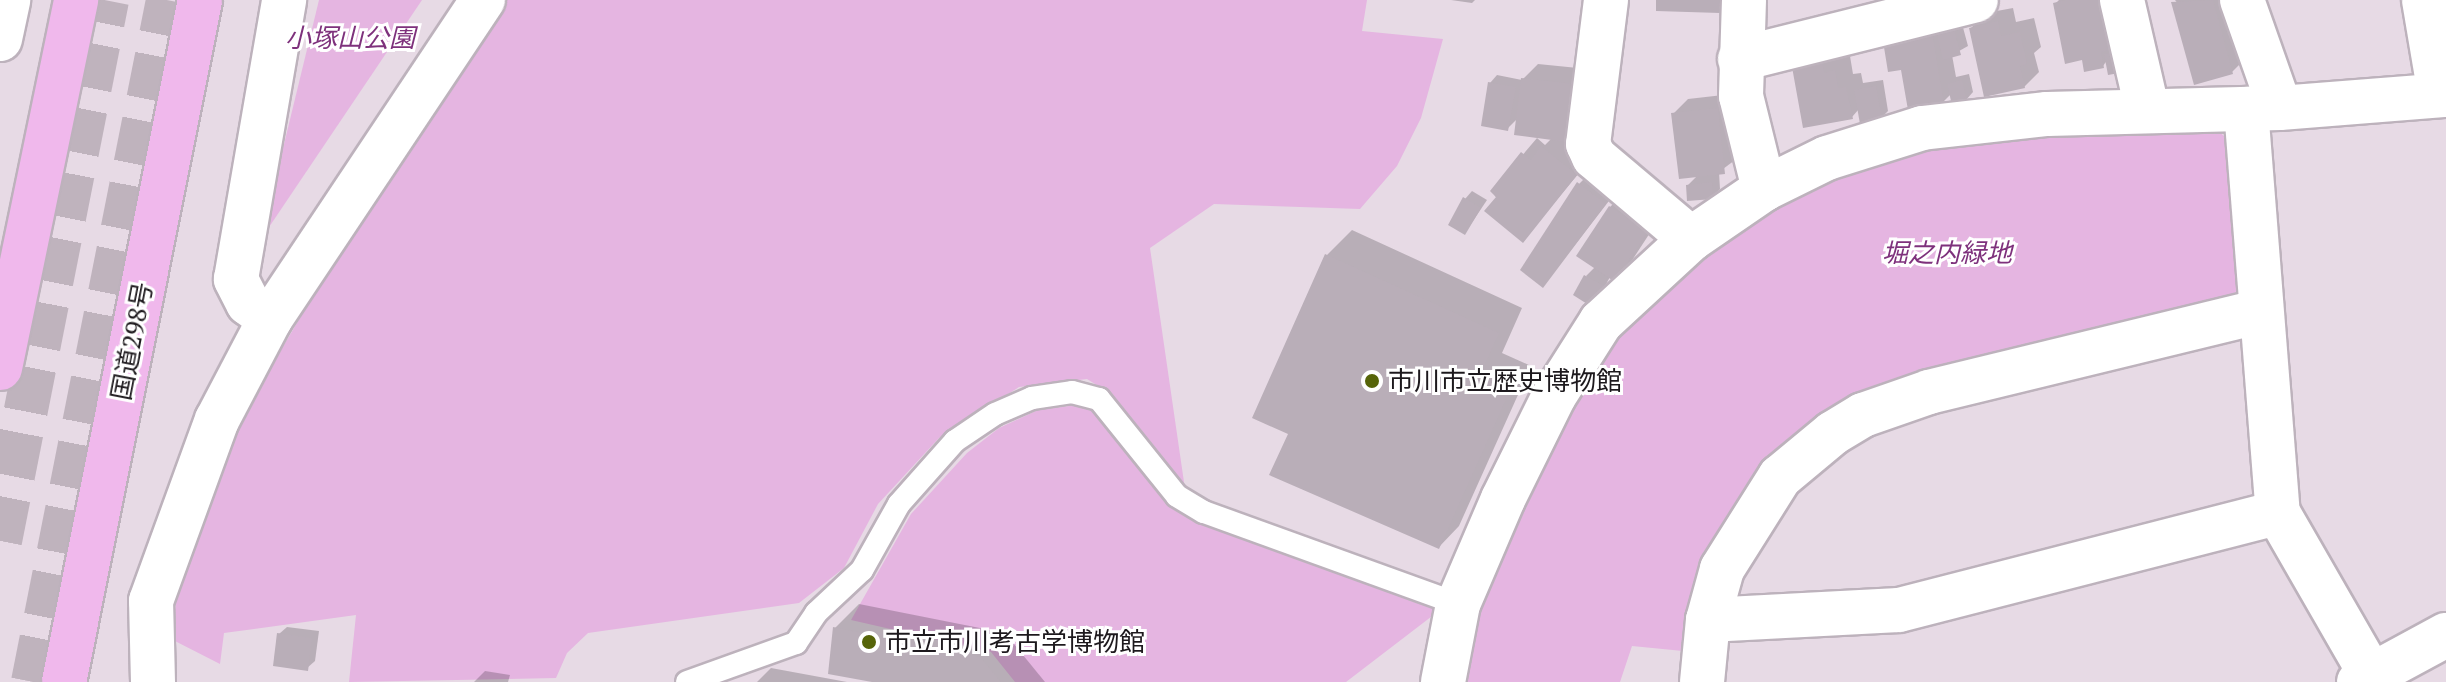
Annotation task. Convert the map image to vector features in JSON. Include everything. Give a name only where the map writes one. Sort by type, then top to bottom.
[{"type":"highway","points":[[0,368],[76,0]]},
{"type":"highway","name":"国道298号","points":[[64,682],[200,0]]},
{"type":"street","points":[[0,39],[8,0]]},
{"type":"street","points":[[270,319],[248,303],[236,279],[284,0]]},
{"type":"street","points":[[153,682],[151,601],[217,420],[270,319],[483,0]]},
{"type":"street","points":[[1606,0],[1588,144],[1594,157],[1691,239]]},
{"type":"street","points":[[1744,0],[1741,96],[1764,189]]},
{"type":"street","points":[[1740,59],[1976,0]]},
{"type":"street","points":[[2122,0],[2147,108]]},
{"type":"street","points":[[2242,0],[2263,108],[2258,312],[2278,513],[2369,680],[2446,635]]},
{"type":"street","points":[[1443,682],[1458,604],[1503,499],[1569,371],[1601,322],[1691,239],[1764,189],[1827,158],[1922,128],[2147,108],[2263,108],[2443,95],[2424,0]]},
{"type":"street","points":[[1702,682],[1708,620],[1722,569],[1780,477],[1863,415],[1929,392],[2258,312]]},
{"type":"street","points":[[1708,620],[1899,610],[2278,513]]},
{"type":"lane","points":[[687,682],[796,643],[816,613],[862,570],[899,504],[955,441],[995,414],[1032,398],[1072,392],[1099,399],[1177,496],[1204,512],[1458,604]]},
{"type":"green space","name":"小塚山公園","points":[[319,0],[422,0],[261,239]]},
{"type":"green space","points":[[502,0],[1367,0],[1362,31],[1443,39],[1421,118],[1397,166],[1360,209],[1214,204],[1150,248],[1185,489],[1103,389],[1087,379],[1019,387],[939,438],[878,504],[844,568],[799,603],[588,633],[567,653],[556,678],[349,682],[356,615],[224,633],[220,664],[171,639],[176,602],[233,431],[387,171]]},
{"type":"green space","name":"堀之内緑地","points":[[2046,129],[2217,130],[2231,142],[2242,285],[2229,299],[1766,469],[1739,500],[1706,568],[1683,651],[1632,646],[1620,682],[1461,682],[1479,602],[1574,400],[1621,326],[1751,215],[1835,171],[1926,144]]},
{"type":"green space","points":[[1077,405],[1093,408],[1172,507],[1440,610],[1346,682],[1015,682],[991,652],[851,620],[911,514],[967,453],[999,428],[1038,410]]},
{"type":"building","points":[[1656,0],[1720,0],[1720,13],[1656,11]]},
{"type":"building","points":[[2098,0],[2109,50],[2101,52],[2104,68],[2084,72],[2082,60],[2065,64],[2053,3]]},
{"type":"building","points":[[2213,0],[2233,74],[2194,85],[2171,2]]},
{"type":"building","points":[[1998,21],[2001,36],[2020,32],[2027,64],[2020,66],[2025,88],[1984,97],[1969,28]]},
{"type":"building","points":[[1953,26],[1961,55],[1943,60],[1936,30]]},
{"type":"building","points":[[1932,33],[1944,104],[1908,110],[1901,70],[1888,72],[1883,41]]},
{"type":"building","points":[[2122,51],[2125,72],[2108,75],[2104,54]]},
{"type":"building","points":[[1822,61],[1824,73],[1835,70],[1838,88],[1846,87],[1853,119],[1803,128],[1792,67]]},
{"type":"building","points":[[1521,78],[1574,84],[1567,142],[1514,135]]},
{"type":"building","points":[[1962,80],[1967,102],[1952,105],[1947,84]]},
{"type":"building","points":[[1488,82],[1516,87],[1508,131],[1481,126]]},
{"type":"building","points":[[1876,86],[1882,120],[1860,124],[1854,90]]},
{"type":"building","points":[[1718,108],[1725,174],[1679,179],[1671,113]]},
{"type":"building","points":[[1541,146],[1577,175],[1523,243],[1484,211],[1496,197],[1490,191],[1521,152],[1531,160]]},
{"type":"building","points":[[1577,182],[1606,204],[1543,288],[1520,270]]},
{"type":"building","points":[[1712,182],[1713,199],[1687,201],[1686,185]]},
{"type":"building","points":[[1463,197],[1481,208],[1465,235],[1448,225]]},
{"type":"building","points":[[1609,206],[1648,231],[1615,282],[1576,256]]},
{"type":"building","points":[[1325,254],[1499,333],[1481,373],[1512,386],[1439,549],[1269,475],[1288,434],[1252,418]]},
{"type":"building","points":[[1584,275],[1604,286],[1592,307],[1573,295]]},
{"type":"building","name":"市立市川考古学博物館","points":[[833,627],[980,657],[1001,682],[872,682],[828,674]]},
{"type":"building","points":[[277,633],[312,638],[308,671],[273,666]]},
{"type":"tunnel","points":[[0,541],[107,0]]},
{"type":"tunnel","points":[[33,682],[168,0]]},
{"type":"place","name":"市川市立歴史博物館","points":[[1372,381]]},
{"type":"place","name":"市立市川考古学博物館","points":[[869,642]]}]
